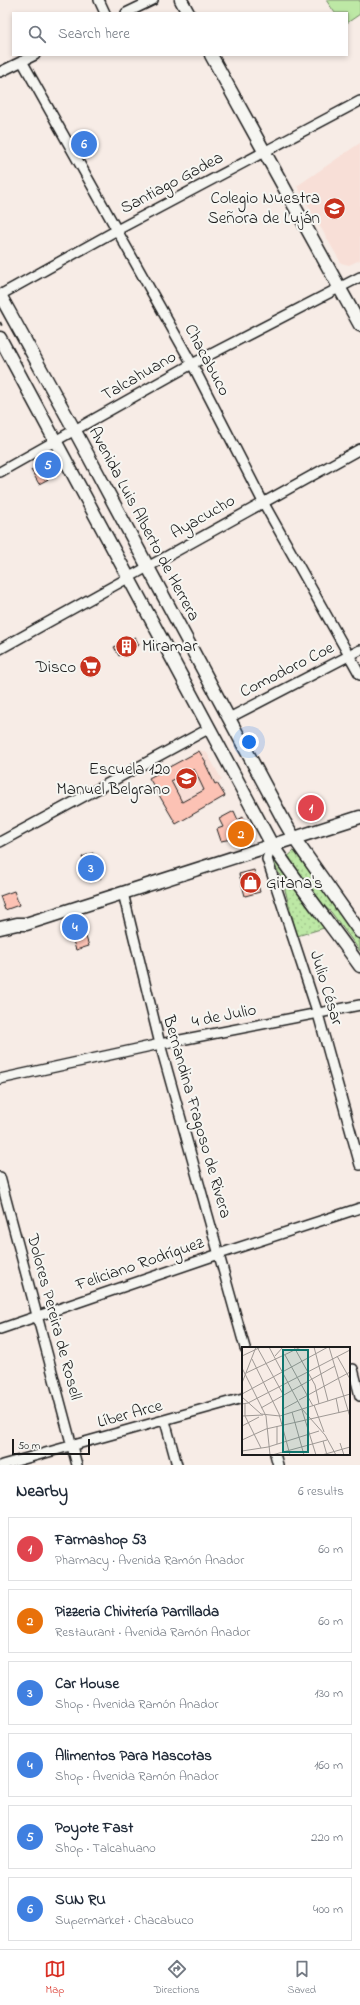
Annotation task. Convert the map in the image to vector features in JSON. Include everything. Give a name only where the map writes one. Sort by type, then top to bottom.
[{"type":"main road","points":[[181,0],[187,12]]},
{"type":"main road","points":[[212,56],[360,324]]},
{"type":"main road","name":"Avenida Luis Alberto de Herrera","points":[[0,295],[75,431],[294,838],[360,932]]},
{"type":"main road","points":[[0,338],[272,845],[295,880],[332,926],[360,966]]},
{"type":"main road","points":[[0,928],[17,924],[26,924],[360,817]]},
{"type":"main road","points":[[0,936],[19,930],[26,924]]},
{"type":"street","points":[[99,0],[105,12]]},
{"type":"street","points":[[128,12],[153,0]]},
{"type":"street","points":[[0,72],[33,56]]},
{"type":"street","name":"Chacabuco","points":[[22,61],[192,364],[263,502],[360,675]]},
{"type":"street","name":"Santiago Gadea","points":[[0,295],[117,230],[360,101]]},
{"type":"street","name":"Talcahuano","points":[[0,472],[192,364],[360,277]]},
{"type":"street","name":"Ayacucho","points":[[0,649],[360,449]]},
{"type":"street","name":"Comodoro Coe","points":[[229,718],[360,650]]},
{"type":"street","points":[[0,842],[210,728]]},
{"type":"street","name":"Julio César","points":[[272,845],[267,859],[318,1014],[360,1165]]},
{"type":"street","name":"Bernandina Fragoso de Rivera","points":[[123,893],[160,1044],[245,1347]]},
{"type":"street","name":"4 de Julio","points":[[0,1079],[160,1044],[360,1005]]},
{"type":"street","name":"Dolores Pereira de Rosell","points":[[0,1177],[77,1465]]},
{"type":"street","name":"Feliciano Rodríguez","points":[[0,1329],[219,1254],[360,1208]]},
{"type":"street","points":[[354,1369],[360,1396]]},
{"type":"street","name":"Líber Arce","points":[[2,1465],[165,1421],[242,1398]]},
{"type":"street","points":[[165,1421],[177,1465]]},
{"type":"street","points":[[275,1455],[278,1465]]},
{"type":"shaded area","name":"Colegio Nuestra Señora de Luján","points":[[360,143],[360,260],[349,265],[341,263],[297,186]]},
{"type":"shaded area","name":"Escuela 120 Manuel Belgrano","points":[[200,750],[207,753],[222,780],[168,810],[149,778]]},
{"type":"green space","points":[[326,0],[360,0],[360,14],[348,22],[348,12],[334,12]]},
{"type":"green space","points":[[294,851],[360,940],[360,951],[331,912],[315,898],[285,859]]},
{"type":"green space","points":[[277,862],[324,928],[297,936],[283,882],[274,863]]},
{"type":"building","points":[[50,459],[58,474],[39,484],[31,470]]},
{"type":"building","name":"Miramar","points":[[135,637],[139,645],[119,656],[114,647]]},
{"type":"building","name":"Escuela 120 Manuel Belgrano","points":[[199,751],[206,762],[205,763],[215,784],[217,783],[225,796],[176,824],[149,778]],"holes":[[[194,769],[204,790],[182,802],[171,781]]]},
{"type":"building","points":[[234,811],[238,820],[243,817],[248,830],[242,837],[221,841],[217,829],[223,827],[219,819]]},
{"type":"building","points":[[93,853],[101,878],[90,882],[82,857]]},
{"type":"building","name":"Gitana's","points":[[254,870],[260,892],[245,896],[239,874]]},
{"type":"building","points":[[14,891],[19,905],[5,910],[0,896]]},
{"type":"building","points":[[81,922],[89,946],[76,950],[68,926]]},
{"type":"place","name":"SUN RU","points":[[84,144]]},
{"type":"place","name":"Colegio Nuestra Señora de Luján","points":[[335,208]]},
{"type":"place","name":"Poyote Fast","points":[[48,465]]},
{"type":"place","name":"Miramar","points":[[127,646]]},
{"type":"place","name":"Disco","points":[[91,667]]},
{"type":"place","name":"Escuela 120 Manuel Belgrano","points":[[186,779]]},
{"type":"place","name":"Farmashop 53","points":[[311,808]]},
{"type":"place","name":"Pizzeria Chivitería Parrillada","points":[[241,834]]},
{"type":"place","name":"Car House","points":[[91,868]]},
{"type":"place","name":"Gitana's","points":[[250,883]]},
{"type":"place","name":"Alimentos Para Mascotas","points":[[75,927]]}]
